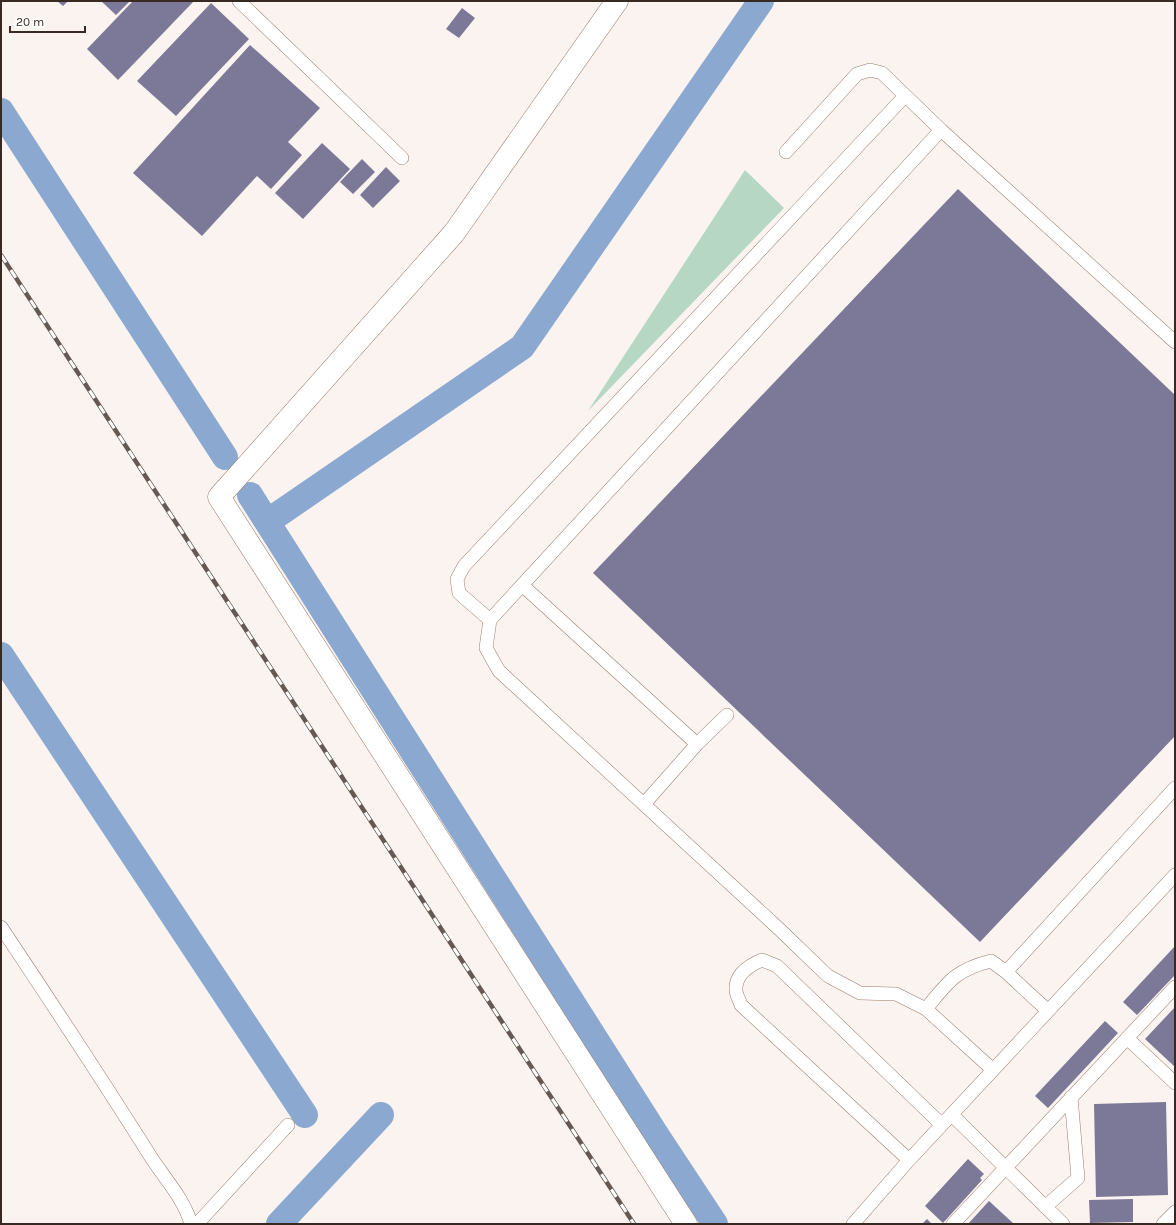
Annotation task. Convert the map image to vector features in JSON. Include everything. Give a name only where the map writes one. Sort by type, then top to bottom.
[{"type":"street","points":[[617,1],[454,233],[219,497],[686,1224]]},
{"type":"lane","points":[[239,1],[402,158]]},
{"type":"lane","points":[[786,152],[857,74],[870,70],[882,73],[904,97],[1175,342]]},
{"type":"lane","points":[[490,620],[459,593],[457,579],[464,566],[904,97]]},
{"type":"lane","points":[[941,130],[490,620],[486,648],[499,671],[828,976],[860,993],[896,994],[926,1009],[993,1070]]},
{"type":"lane","points":[[522,585],[697,744]]},
{"type":"lane","points":[[644,804],[697,744],[727,715]]},
{"type":"lane","points":[[1006,972],[1175,788]]},
{"type":"lane","points":[[853,1224],[909,1160],[1175,875]]},
{"type":"lane","points":[[1,927],[107,1087],[160,1172],[188,1211],[191,1224]]},
{"type":"lane","points":[[909,1160],[742,1006],[736,990],[739,978],[748,966],[762,960],[777,966],[942,1125]]},
{"type":"lane","points":[[926,1009],[952,977],[971,966],[991,961],[1006,972],[1048,1011]]},
{"type":"lane","points":[[953,1224],[1175,987]]},
{"type":"lane","points":[[1127,1038],[1175,1083]]},
{"type":"lane","points":[[1045,1207],[1078,1178],[1071,1097]]},
{"type":"lane","points":[[952,1115],[1004,1168],[1063,1224]]},
{"type":"lane","points":[[197,1224],[288,1126]]},
{"type":"lane","points":[[1163,1224],[1175,1212]]},
{"type":"green space","points":[[745,170],[784,208],[588,411]]},
{"type":"building","points":[[57,1],[68,1],[63,6]]},
{"type":"building","points":[[101,1],[130,1],[116,15]]},
{"type":"building","points":[[133,1],[194,1],[118,80],[87,49]]},
{"type":"building","points":[[211,3],[249,39],[176,116],[137,81]]},
{"type":"building","points":[[462,8],[475,18],[459,38],[446,29]]},
{"type":"building","points":[[250,45],[320,108],[288,142],[302,155],[271,189],[257,176],[202,236],[133,173]]},
{"type":"building","points":[[322,143],[350,169],[303,219],[275,193]]},
{"type":"building","points":[[362,159],[375,172],[353,194],[340,182]]},
{"type":"building","points":[[386,167],[400,181],[373,208],[360,195]]},
{"type":"building","points":[[958,189],[1175,395],[1175,736],[980,942],[593,573]]},
{"type":"building","points":[[1175,946],[1175,975],[1137,1015],[1123,1002]]},
{"type":"building","points":[[1175,1007],[1175,1067],[1145,1039]]},
{"type":"building","points":[[1105,1021],[1118,1033],[1048,1108],[1035,1096]]},
{"type":"building","points":[[1166,1102],[1168,1195],[1096,1197],[1094,1104]]},
{"type":"building","points":[[968,1159],[984,1174],[980,1178],[982,1180],[943,1223],[925,1206]]},
{"type":"building","points":[[1133,1199],[1133,1222],[1090,1223],[1089,1200]]},
{"type":"building","points":[[989,1201],[1014,1224],[968,1224]]},
{"type":"building","points":[[927,1219],[932,1224],[922,1224]]},
{"type":"waterway","points":[[267,522],[522,347],[761,1]]},
{"type":"waterway","points":[[1,111],[225,457]]},
{"type":"waterway","points":[[250,495],[657,1136],[715,1224]]},
{"type":"waterway","points":[[1,655],[305,1115]]},
{"type":"waterway","points":[[279,1224],[381,1115]]},
{"type":"railway","points":[[1,255],[634,1224]]}]
